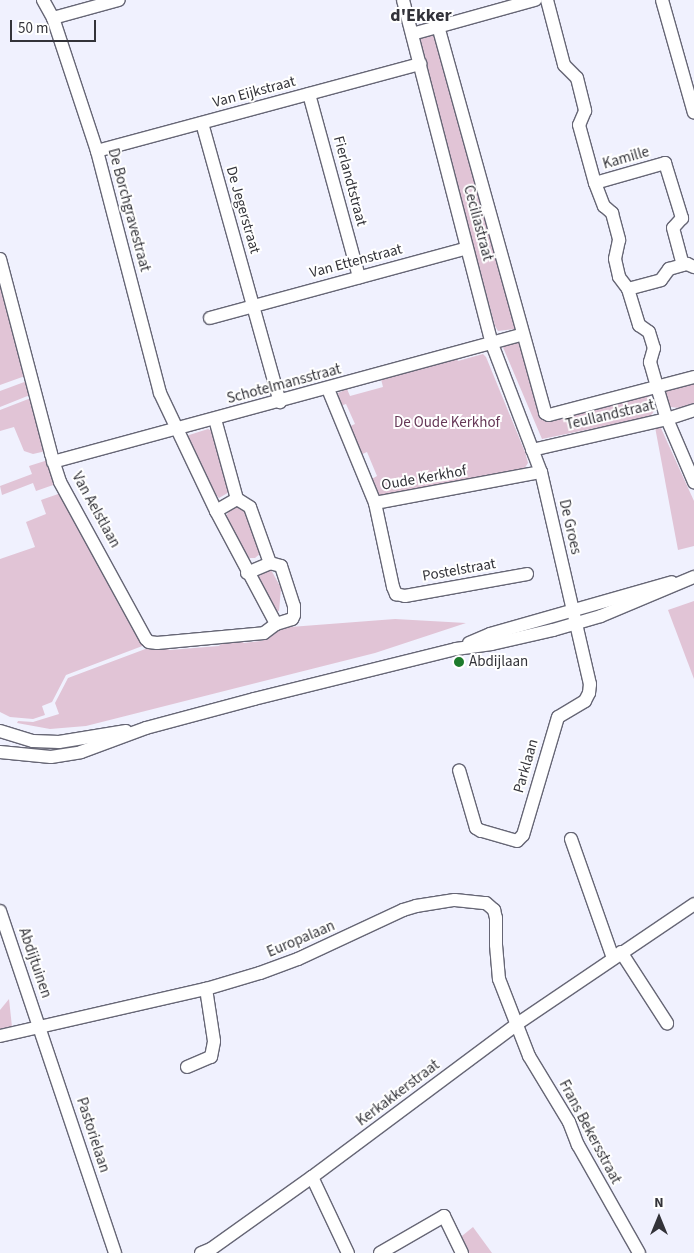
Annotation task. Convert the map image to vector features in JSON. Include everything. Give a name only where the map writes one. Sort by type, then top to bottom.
[{"type":"street","name":"De Borchgravestraat","points":[[44,0],[53,18],[96,151],[160,393],[176,430],[247,573],[276,624]]},
{"type":"street","points":[[53,18],[119,0]]},
{"type":"street","name":"Ceciliastraat","points":[[403,0],[492,344],[532,450]]},
{"type":"street","points":[[412,34],[534,0]]},
{"type":"street","points":[[547,0],[564,65],[577,78],[585,111],[579,125],[595,183],[604,206],[612,213],[619,240],[615,259],[619,277],[628,289],[639,325],[649,332],[654,348],[650,362],[657,387],[667,419],[694,482]]},
{"type":"street","points":[[662,0],[694,113]]},
{"type":"street","name":"Ceciliastraat","points":[[438,26],[545,413]]},
{"type":"street","name":"Van Eijkstraat","points":[[96,151],[420,64]]},
{"type":"street","name":"Fierlandtstraat","points":[[309,94],[359,278]]},
{"type":"street","name":"De Jegerstraat","points":[[202,123],[280,402]]},
{"type":"street","name":"Kamille","points":[[595,183],[665,163],[682,218],[673,228],[689,266]]},
{"type":"street","name":"Van Ettenstraat","points":[[253,306],[467,248]]},
{"type":"street","name":"Van Aelstlaan","points":[[0,259],[53,462],[60,482],[97,552],[103,558],[149,642],[264,633],[276,624]]},
{"type":"street","points":[[628,289],[661,280],[669,269],[689,266]]},
{"type":"street","points":[[210,318],[253,306]]},
{"type":"street","name":"Schotelmansstraat","points":[[53,462],[522,335]]},
{"type":"street","name":"Teullandstraat","points":[[545,413],[550,415],[694,377]]},
{"type":"street","name":"Oude Kerkhof","points":[[328,389],[375,503],[541,472]]},
{"type":"street","name":"Teullandstraat","points":[[532,450],[667,419],[694,410]]},
{"type":"street","points":[[215,419],[237,499],[250,507],[270,562]]},
{"type":"street","name":"De Groes","points":[[532,450],[541,472],[575,617]]},
{"type":"street","points":[[216,511],[237,499]]},
{"type":"street","name":"Postelstraat","points":[[375,503],[396,594],[405,596],[527,574]]},
{"type":"street","points":[[247,573],[270,562],[281,566],[294,606],[294,615],[292,619],[276,624]]},
{"type":"street","points":[[0,731],[33,740],[59,742],[146,728],[456,649],[490,634],[575,617],[653,586],[694,577]]},
{"type":"street","name":"Parklaan","points":[[459,770],[476,828],[517,841],[523,835],[558,717],[585,701],[590,693],[590,684],[575,617]]},
{"type":"street","points":[[0,752],[52,757],[74,754],[119,740],[146,728]]},
{"type":"street","points":[[571,838],[597,917],[617,955],[667,1023]]},
{"type":"street","name":"Europalaan","points":[[0,1036],[206,989],[298,959],[402,910],[433,902],[476,901],[486,903],[494,910],[500,979],[517,1024]]},
{"type":"street","name":"Kerkakkerstraat","points":[[201,1253],[210,1249],[312,1177],[517,1024],[694,904]]},
{"type":"street","name":"Abdijtuinen","points":[[0,910],[40,1026]]},
{"type":"street","points":[[187,1067],[210,1057],[214,1041],[206,989]]},
{"type":"street","name":"Frans Bekersstraat","points":[[517,1024],[538,1073],[549,1087],[569,1122],[578,1145],[639,1253]]},
{"type":"street","name":"Pastorielaan","points":[[40,1026],[115,1253]]},
{"type":"street","points":[[312,1177],[348,1253]]},
{"type":"street","points":[[380,1253],[444,1216],[462,1253]]},
{"type":"green space","points":[[433,27],[515,329],[498,331],[495,326],[415,31]]},
{"type":"green space","points":[[0,286],[2,294],[6,296],[25,376],[0,385]]},
{"type":"green space","points":[[519,341],[540,412],[649,394],[654,410],[653,413],[649,417],[542,439],[502,345]]},
{"type":"green space","name":"De Oude Kerkhof","points":[[483,354],[486,357],[525,452],[528,463],[524,469],[386,496],[377,496],[370,480],[377,476],[367,452],[360,455],[348,427],[355,424],[346,404],[340,406],[338,393],[347,389],[350,396],[383,387],[381,379],[456,358],[458,361]]},
{"type":"green space","points":[[694,377],[694,403],[679,408],[671,407],[667,403],[664,385]]},
{"type":"green space","points":[[27,381],[30,395],[0,407],[0,391]]},
{"type":"green space","points":[[31,398],[46,451],[33,454],[24,451],[14,427],[0,431],[0,410]]},
{"type":"green space","points":[[660,426],[694,501],[694,546],[678,550],[655,427]]},
{"type":"green space","points":[[208,429],[212,431],[231,491],[219,498],[210,489],[186,436]]},
{"type":"green space","points":[[48,460],[56,484],[36,491],[33,483],[2,495],[0,486],[32,474],[29,466]]},
{"type":"green space","points":[[61,493],[108,577],[108,583],[120,607],[125,609],[145,645],[66,675],[52,702],[42,706],[45,715],[33,719],[10,717],[0,712],[0,559],[35,547],[26,522],[46,514],[41,500]]},
{"type":"green space","points":[[241,504],[245,504],[261,553],[255,558],[249,558],[243,550],[226,516],[229,511]]},
{"type":"green space","points":[[270,568],[281,588],[279,611],[275,611],[258,577]]},
{"type":"green space","points":[[694,601],[694,679],[668,610]]},
{"type":"green space","points":[[395,619],[466,623],[375,653],[86,726],[50,729],[17,723],[18,721],[33,722],[59,714],[55,703],[68,678],[148,648],[165,647],[170,650],[219,646],[223,642],[240,640],[244,643],[261,641],[271,636],[277,628]]},
{"type":"green space","points":[[9,999],[12,1027],[0,1029],[0,1010]]},
{"type":"green space","points":[[473,1227],[492,1253],[464,1253],[457,1240]]},
{"type":"place","name":"Abdijlaan","points":[[459,662]]},
{"type":"district","name":"d'Ekker","points":[[421,16]]}]
